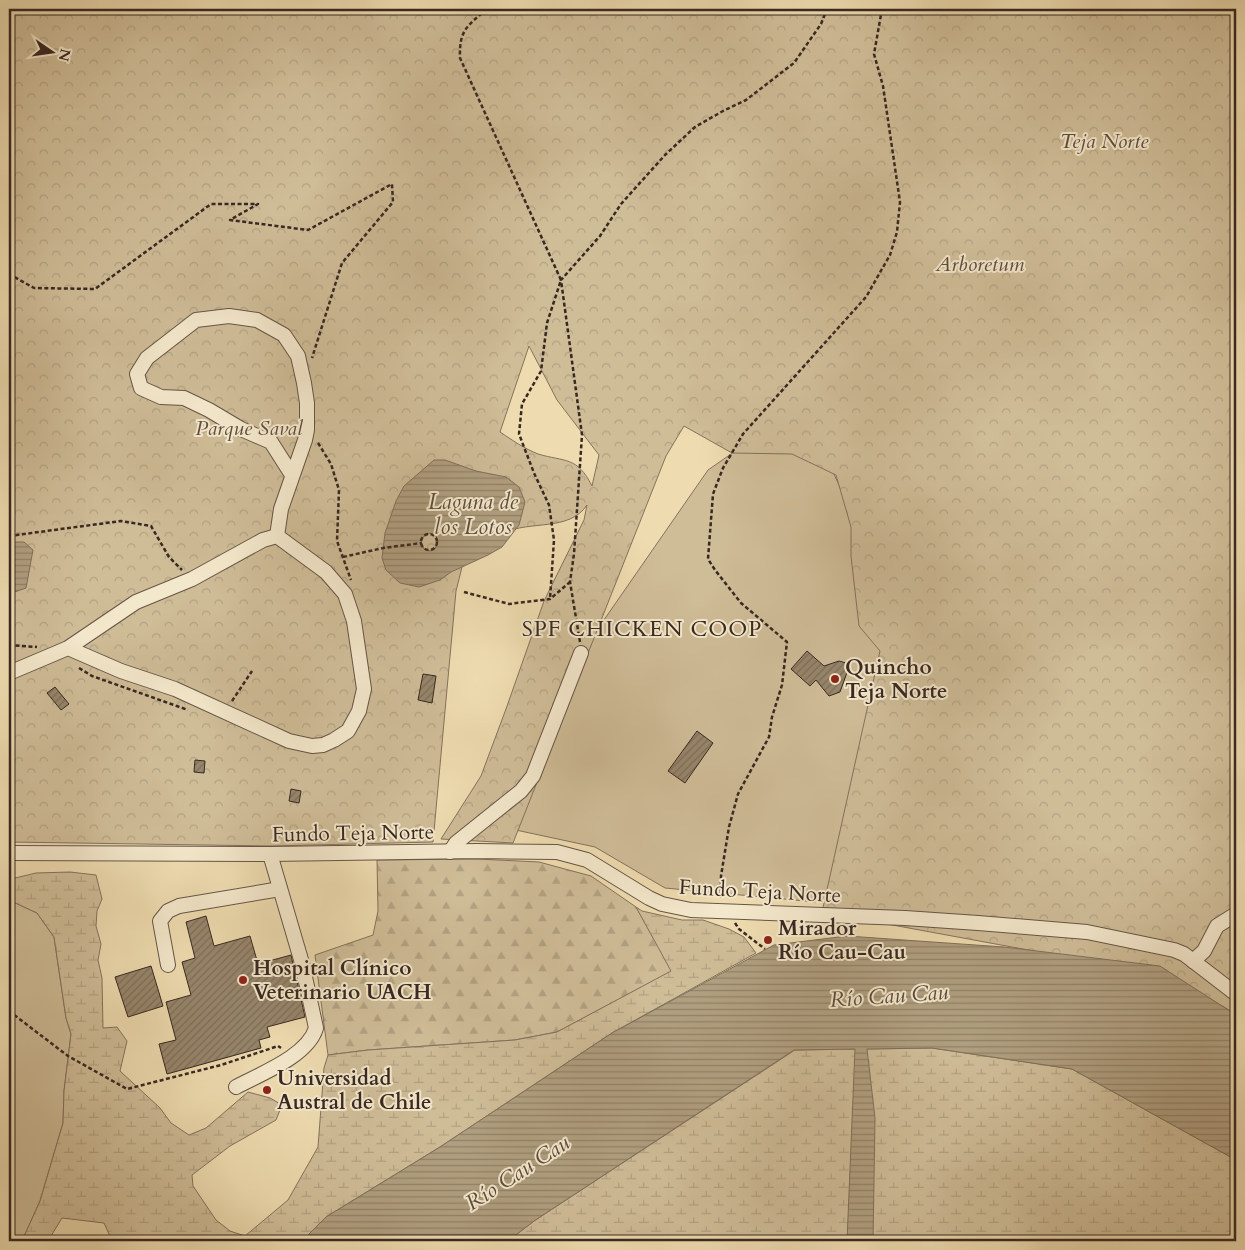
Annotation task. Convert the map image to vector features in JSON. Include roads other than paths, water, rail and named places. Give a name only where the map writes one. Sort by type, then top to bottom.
[{"type":"street","points":[[277,536],[281,509],[292,476],[307,430],[304,383],[298,356],[284,336],[257,320],[229,316],[196,320],[147,358],[138,374],[141,388],[161,397],[184,398],[241,429],[271,442],[292,476]]},
{"type":"street","points":[[9,673],[68,648],[136,602],[192,579],[263,540],[277,536]]},
{"type":"street","points":[[68,648],[121,671],[175,689],[289,741],[312,746],[323,745],[334,740],[348,731],[359,712],[364,689],[354,621],[345,594],[326,572],[277,536]]},
{"type":"street","points":[[450,852],[456,843],[521,791],[533,776],[581,653]]},
{"type":"street","name":"Fundo Teja Norte","points":[[9,853],[270,854],[546,851],[568,853],[587,860],[640,893],[662,904],[691,910],[914,919],[1087,932],[1174,950],[1184,954],[1236,994]]},
{"type":"street","points":[[236,1088],[296,1055],[314,1036],[316,1028],[302,963],[270,854]]},
{"type":"street","points":[[168,965],[160,921],[168,911],[179,906],[280,889]]},
{"type":"street","points":[[1193,961],[1204,951],[1217,926],[1236,914]]},
{"type":"water","name":"Laguna de los Lotos","points":[[434,460],[445,460],[476,471],[506,477],[519,487],[525,502],[519,525],[502,547],[451,572],[440,580],[419,587],[400,583],[386,570],[382,558],[385,533],[396,501],[404,486]],"holes":[[[430,533],[436,536],[438,541],[435,549],[430,551],[424,549],[421,542],[423,537]]]},
{"type":"water","points":[[9,542],[24,542],[33,550],[26,588],[9,594]]},
{"type":"water","name":"Río Cau Cau","points":[[847,936],[1004,947],[1160,966],[1236,1015],[1236,1160],[1072,1069],[932,1048],[867,1049],[875,1118],[873,1241],[847,1241],[855,1049],[794,1050],[534,1221],[508,1241],[302,1241],[326,1217],[440,1147],[612,1033],[774,945]]},
{"type":"place","name":"Quincho Teja Norte","points":[[835,679]]},
{"type":"place","name":"Mirador Río Cau-Cau","points":[[768,940]]},
{"type":"place","name":"Hospital Clínico Veterinario UACH","points":[[243,980]]},
{"type":"place","name":"Universidad Austral de Chile","points":[[267,1090]]},
{"type":"district","name":"SPF CHICKEN COOP","points":[[642,628]]},
{"type":"park label","name":"Teja Norte","points":[[1104,141]]},
{"type":"park label","name":"Arboretum","points":[[980,264]]},
{"type":"park label","name":"Parque Saval","points":[[249,428]]}]
